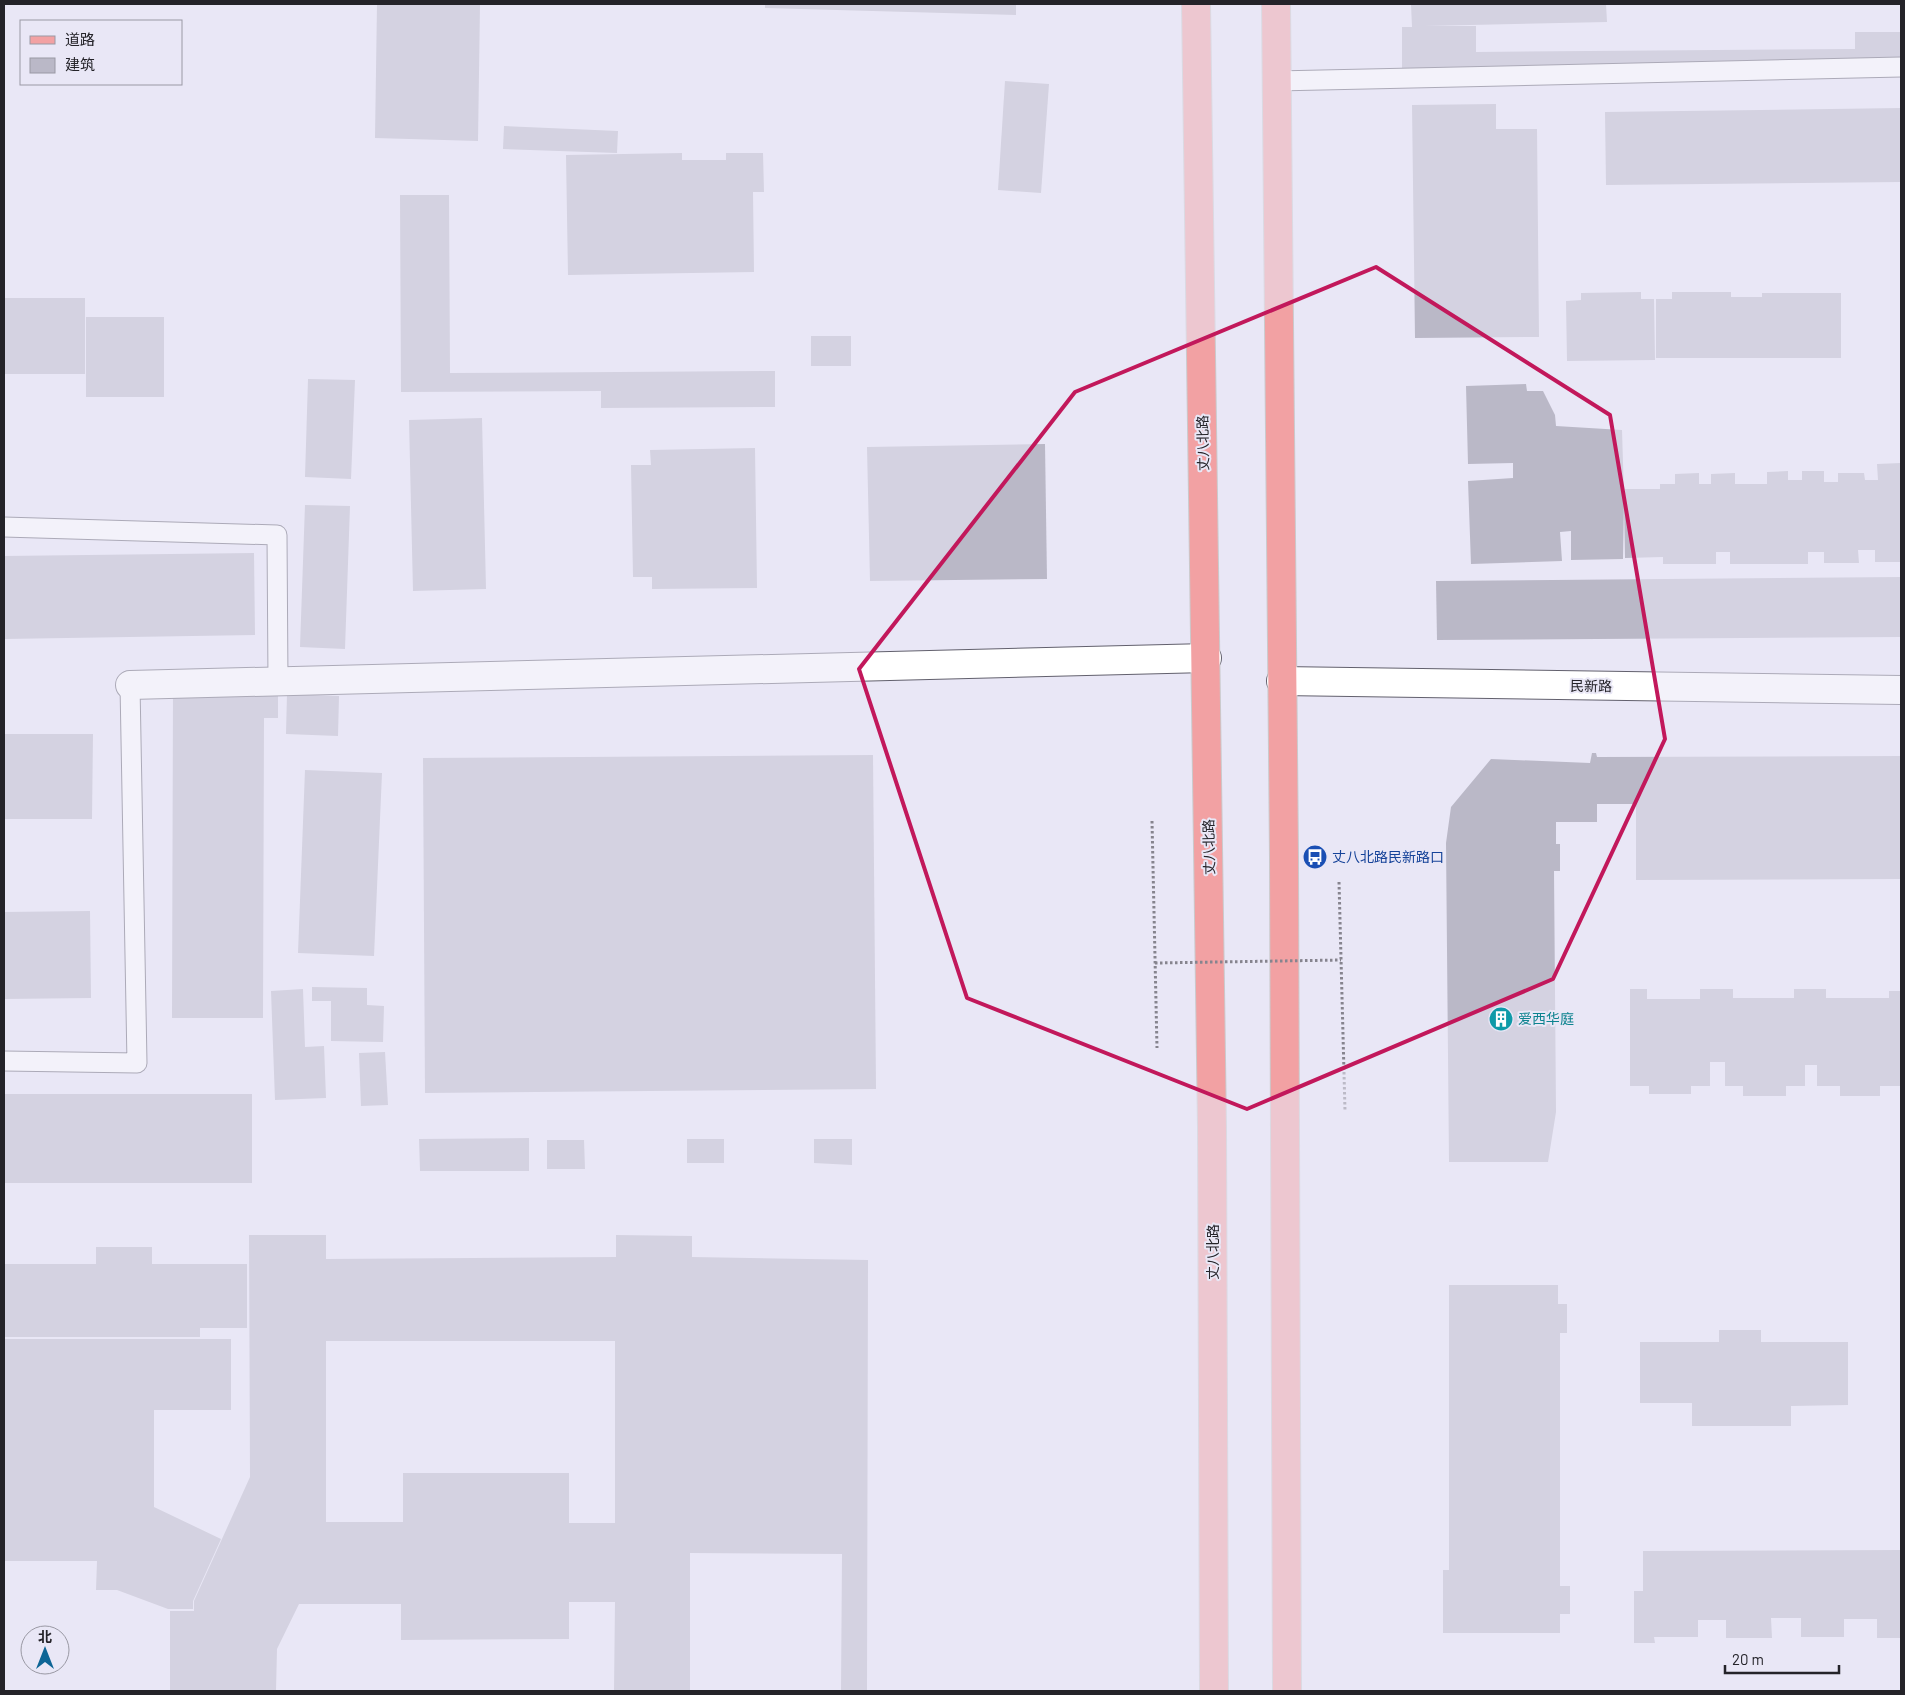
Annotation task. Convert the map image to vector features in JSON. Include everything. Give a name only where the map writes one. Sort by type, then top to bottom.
[{"type":"main road","name":"丈八北路","points":[[1196,4],[1207,658],[1212,1128],[1214,1691]]},
{"type":"main road","points":[[1276,4],[1282,681],[1287,1691]]},
{"type":"street","points":[[130,685],[1207,658]]},
{"type":"street","name":"民新路","points":[[1282,681],[1901,690]]},
{"type":"lane","points":[[1276,81],[1901,67]]},
{"type":"lane","points":[[4,527],[277,535],[278,681]]},
{"type":"lane","points":[[4,1062],[137,1063],[130,685]]},
{"type":"path","points":[[1152,821],[1156,1048]]},
{"type":"path","points":[[1339,882],[1345,1111]]},
{"type":"path","points":[[1155,963],[1341,960]]},
{"type":"highlighted area","points":[[1376,267],[1610,415],[1665,739],[1553,979],[1247,1109],[967,998],[859,669],[1075,392]]},
{"type":"building","points":[[377,4],[480,4],[478,141],[375,138]]},
{"type":"building","points":[[765,4],[1016,4],[1016,15],[765,8]]},
{"type":"building","points":[[1411,4],[1606,4],[1607,22],[1425,26],[1476,26],[1476,52],[1855,49],[1855,32],[1901,32],[1901,73],[1402,77],[1402,27],[1412,27]]},
{"type":"building","points":[[1005,81],[1049,84],[1041,193],[998,190]]},
{"type":"building","points":[[1496,104],[1496,129],[1537,129],[1539,337],[1415,338],[1412,105]]},
{"type":"building","points":[[1901,108],[1901,182],[1606,185],[1605,112]]},
{"type":"building","points":[[504,126],[618,131],[617,153],[503,149]]},
{"type":"building","points":[[682,153],[682,160],[726,160],[726,153],[763,153],[764,192],[753,192],[754,272],[568,275],[566,155]]},
{"type":"building","points":[[400,195],[449,195],[450,373],[775,371],[775,407],[601,408],[601,391],[401,392]]},
{"type":"building","points":[[1641,292],[1641,299],[1654,299],[1655,360],[1567,361],[1566,301],[1581,300],[1581,293]]},
{"type":"building","points":[[1672,292],[1731,292],[1731,297],[1762,297],[1762,293],[1841,293],[1841,358],[1656,358],[1656,299],[1672,299]]},
{"type":"building","points":[[4,298],[85,298],[85,374],[4,374]]},
{"type":"building","points":[[86,317],[164,317],[164,397],[86,397]]},
{"type":"building","points":[[811,336],[851,336],[851,366],[811,366]]},
{"type":"building","points":[[308,379],[355,380],[351,479],[305,477]]},
{"type":"building","points":[[1526,384],[1527,391],[1543,391],[1555,415],[1556,426],[1622,430],[1624,496],[1625,489],[1660,489],[1660,484],[1675,484],[1675,474],[1699,473],[1699,484],[1711,484],[1711,474],[1735,473],[1735,484],[1767,484],[1767,472],[1788,471],[1788,480],[1802,480],[1802,471],[1824,471],[1824,482],[1838,482],[1838,473],[1864,473],[1865,480],[1878,480],[1877,464],[1901,463],[1901,562],[1875,562],[1875,550],[1858,550],[1859,563],[1824,563],[1824,552],[1808,552],[1808,564],[1730,564],[1730,552],[1716,552],[1716,564],[1663,564],[1663,557],[1625,558],[1624,498],[1623,559],[1571,560],[1571,531],[1560,532],[1562,561],[1471,564],[1468,481],[1513,478],[1513,463],[1468,464],[1466,386]]},
{"type":"building","points":[[482,418],[486,589],[413,591],[409,420]]},
{"type":"building","points":[[1045,444],[1047,579],[870,581],[867,447]]},
{"type":"building","points":[[755,448],[757,588],[652,589],[652,577],[633,577],[631,465],[651,465],[650,450]]},
{"type":"building","points":[[305,505],[350,506],[345,649],[300,647]]},
{"type":"building","points":[[254,553],[255,635],[4,639],[4,556]]},
{"type":"building","points":[[1901,577],[1901,637],[1437,640],[1436,581]]},
{"type":"building","points":[[173,690],[278,690],[278,718],[264,718],[263,1018],[172,1018]]},
{"type":"building","points":[[287,694],[339,696],[338,736],[286,734]]},
{"type":"building","points":[[4,734],[93,734],[92,819],[4,819]]},
{"type":"building","name":"爱西华庭","points":[[1592,753],[1596,753],[1597,757],[1901,756],[1901,879],[1636,880],[1636,804],[1597,804],[1597,822],[1556,822],[1556,844],[1560,844],[1560,871],[1554,871],[1556,1112],[1548,1162],[1449,1162],[1446,843],[1451,807],[1491,759],[1590,763]]},
{"type":"building","points":[[873,755],[876,1089],[425,1093],[423,758]]},
{"type":"building","points":[[305,770],[382,773],[374,956],[298,953]]},
{"type":"building","points":[[90,911],[91,998],[4,999],[4,912]]},
{"type":"building","points":[[312,987],[367,988],[367,1005],[384,1006],[383,1042],[331,1041],[331,1001],[312,1001]]},
{"type":"building","points":[[303,989],[305,1047],[324,1046],[326,1098],[275,1100],[271,991]]},
{"type":"building","points":[[1630,989],[1647,989],[1647,999],[1700,999],[1700,989],[1733,989],[1733,998],[1794,998],[1794,989],[1826,989],[1826,998],[1889,998],[1889,991],[1901,991],[1900,1086],[1880,1086],[1880,1096],[1840,1096],[1840,1086],[1817,1086],[1817,1065],[1805,1065],[1805,1086],[1786,1086],[1786,1096],[1743,1096],[1743,1086],[1725,1086],[1725,1062],[1710,1062],[1710,1086],[1691,1086],[1691,1094],[1649,1094],[1649,1086],[1630,1086]]},
{"type":"building","points":[[385,1052],[388,1105],[361,1106],[359,1053]]},
{"type":"building","points":[[4,1094],[252,1094],[252,1183],[4,1183]]},
{"type":"building","points":[[529,1138],[529,1171],[420,1171],[419,1139]]},
{"type":"building","points":[[687,1139],[724,1139],[724,1163],[687,1163]]},
{"type":"building","points":[[814,1139],[852,1139],[852,1165],[814,1163]]},
{"type":"building","points":[[547,1140],[584,1140],[585,1169],[547,1169]]},
{"type":"building","points":[[249,1235],[326,1235],[326,1259],[616,1257],[616,1235],[692,1236],[692,1257],[868,1260],[867,1691],[841,1691],[842,1554],[690,1553],[690,1691],[614,1691],[615,1602],[569,1602],[569,1639],[401,1640],[401,1604],[299,1604],[277,1649],[276,1691],[170,1691],[170,1611],[194,1611],[194,1601],[250,1477]],"holes":[[[326,1341],[615,1341],[615,1523],[569,1523],[569,1473],[403,1473],[403,1522],[326,1522]]]},
{"type":"building","points":[[96,1247],[152,1247],[152,1264],[247,1264],[247,1328],[200,1328],[200,1337],[4,1337],[4,1264],[96,1264]]},
{"type":"building","points":[[1449,1285],[1558,1285],[1558,1304],[1567,1304],[1567,1333],[1560,1333],[1560,1586],[1570,1586],[1570,1614],[1560,1614],[1560,1633],[1443,1633],[1443,1570],[1449,1570]]},
{"type":"building","points":[[1719,1330],[1761,1330],[1761,1342],[1848,1342],[1848,1405],[1791,1406],[1791,1426],[1692,1426],[1692,1403],[1640,1403],[1640,1342],[1719,1342]]},
{"type":"building","points":[[4,1339],[231,1339],[231,1410],[154,1410],[154,1507],[221,1539],[193,1601],[193,1609],[168,1609],[117,1590],[96,1590],[97,1561],[4,1561]]},
{"type":"building","points":[[1901,1550],[1901,1638],[1877,1638],[1877,1619],[1844,1619],[1844,1637],[1801,1637],[1801,1618],[1771,1618],[1772,1638],[1726,1638],[1726,1620],[1698,1620],[1698,1637],[1654,1637],[1655,1643],[1634,1643],[1634,1591],[1643,1591],[1643,1551]]},
{"type":"place","name":"丈八北路民新路口","points":[[1315,857]]},
{"type":"place","name":"爱西华庭","points":[[1501,1019]]}]
